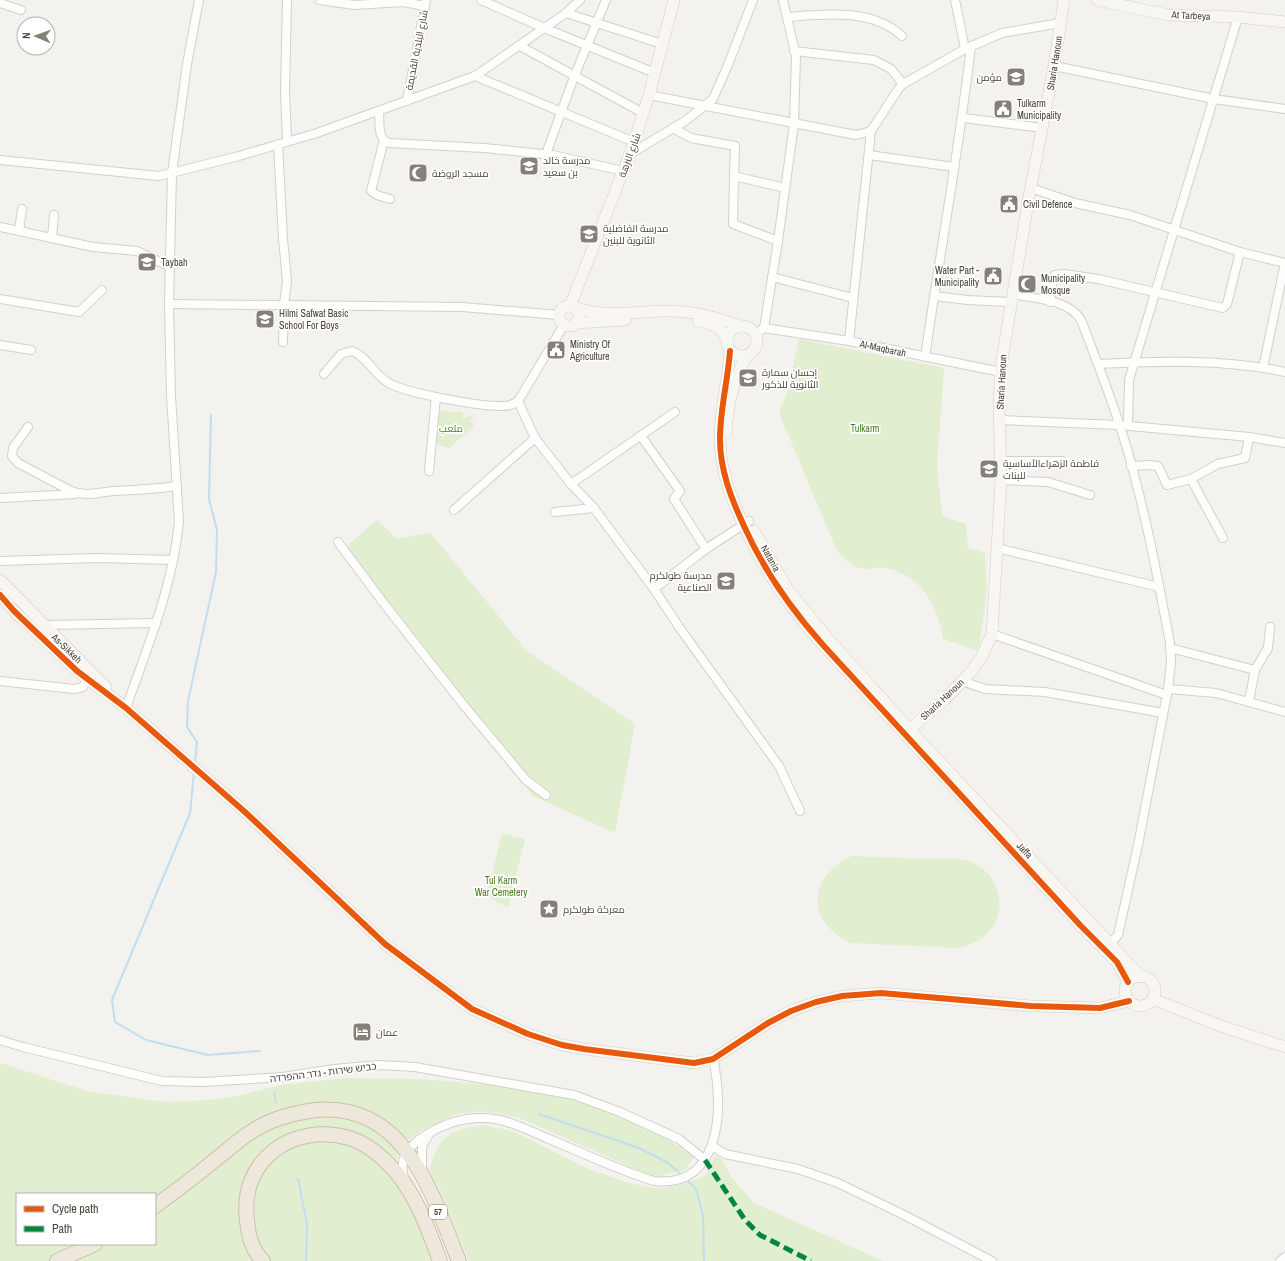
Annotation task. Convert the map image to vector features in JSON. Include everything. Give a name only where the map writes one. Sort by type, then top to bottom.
[{"type":"highway","points":[[156,1205],[251,1132],[276,1119],[300,1112],[325,1110],[346,1111],[365,1116],[385,1129],[407,1150],[422,1176]]},
{"type":"highway","points":[[263,1261],[255,1250],[249,1236],[246,1215],[250,1181],[259,1165],[272,1151],[288,1142],[307,1136],[328,1134],[350,1138],[380,1157],[391,1167],[408,1188]]},
{"type":"highway","name":"57","points":[[422,1176],[456,1255]]},
{"type":"highway","name":"57","points":[[408,1188],[422,1216],[439,1258]]},
{"type":"highway","points":[[57,1261],[93,1245]]},
{"type":"street","points":[[199,0],[187,64],[172,173],[169,304],[171,396],[179,522],[173,560],[156,623],[126,708],[245,812],[384,944],[472,1009],[512,1028],[562,1045],[694,1063],[713,1059],[780,1017],[816,1002],[842,996],[881,993],[1003,1004],[1086,1008],[1100,1008],[1129,1001]]},
{"type":"street","points":[[287,141],[285,91],[288,0]]},
{"type":"street","points":[[320,0],[354,5],[404,2],[425,3]]},
{"type":"street","points":[[481,0],[544,28],[654,73]]},
{"type":"street","points":[[0,160],[159,176],[278,144],[379,111],[475,76],[566,13],[580,0]]},
{"type":"street","name":"شارع النزهة","points":[[573,307],[634,142],[649,95],[674,0]]},
{"type":"street","points":[[630,154],[673,128],[713,99],[753,0]]},
{"type":"street","points":[[760,331],[718,318],[684,312],[595,313],[573,307],[562,309],[559,314],[560,320],[564,325],[570,326],[576,323],[649,318],[685,319],[716,326],[721,329],[727,339],[730,351],[740,357],[747,356],[757,347],[778,241],[794,124],[794,50],[783,0]]},
{"type":"street","points":[[925,357],[962,118],[968,47],[956,0]]},
{"type":"street","name":"Sharia Hanoun","points":[[906,731],[945,699],[962,681],[981,658],[992,634],[1001,480],[999,394],[1001,372],[1012,298],[1054,66],[1064,0]]},
{"type":"street","name":"At Tarbeya","points":[[1097,0],[1169,15],[1238,17],[1285,22]]},
{"type":"street","points":[[546,154],[563,112],[574,77],[589,46],[606,1]]},
{"type":"street","points":[[0,3],[21,10]]},
{"type":"street","name":"شارع البلدية القديمة","points":[[407,101],[425,3]]},
{"type":"street","points":[[566,13],[662,44]]},
{"type":"street","points":[[787,17],[822,14],[873,19],[894,28],[902,36]]},
{"type":"street","points":[[1128,425],[1129,385],[1134,363],[1238,17]]},
{"type":"street","points":[[848,341],[871,131],[898,88],[968,47],[1002,32],[1060,23]]},
{"type":"street","points":[[520,46],[574,77],[643,113]]},
{"type":"street","points":[[794,50],[874,60],[891,69],[903,84]]},
{"type":"street","points":[[1054,66],[1214,99],[1285,109]]},
{"type":"street","points":[[475,76],[634,142]]},
{"type":"street","points":[[649,95],[856,135],[871,131]]},
{"type":"street","points":[[379,111],[381,136],[389,143],[484,148],[546,154],[623,171]]},
{"type":"street","points":[[962,118],[1042,128]]},
{"type":"street","points":[[673,128],[691,138],[734,146],[733,224],[778,241]]},
{"type":"street","points":[[384,140],[371,191],[376,195],[390,199]]},
{"type":"street","points":[[278,144],[286,281],[283,342]]},
{"type":"street","points":[[869,155],[954,167]]},
{"type":"street","points":[[734,176],[785,188]]},
{"type":"street","points":[[1031,188],[1074,203],[1130,215],[1240,252],[1285,263],[1263,368]]},
{"type":"street","points":[[19,231],[22,209]]},
{"type":"street","points":[[52,238],[54,215]]},
{"type":"street","points":[[0,227],[93,247],[137,251],[170,267]]},
{"type":"street","points":[[1050,302],[1052,280],[1055,275],[1058,274],[1098,280],[1226,307],[1240,252]]},
{"type":"street","points":[[772,277],[853,298]]},
{"type":"street","points":[[0,299],[80,312],[102,290]]},
{"type":"street","points":[[934,296],[968,300],[1012,298],[1050,302],[1067,306],[1078,315],[1098,364],[1119,424],[1146,520],[1170,648],[1168,692],[1121,924],[1118,935],[1107,947]]},
{"type":"street","points":[[169,304],[462,307],[559,314]]},
{"type":"street","points":[[573,307],[579,317],[576,323]]},
{"type":"street","points":[[324,374],[341,354],[352,351],[359,355],[388,382],[400,388],[436,397],[504,406],[510,405],[518,401],[564,325]]},
{"type":"street","points":[[727,339],[732,330],[741,326]]},
{"type":"street","name":"Al-Maqbarah","points":[[760,331],[848,341],[1001,372]]},
{"type":"street","points":[[0,344],[31,350]]},
{"type":"street","name":"Natania","points":[[730,351],[721,413],[720,450],[723,471],[729,492],[746,523],[800,606],[906,731]]},
{"type":"street","name":"Natania","points":[[746,523],[730,477],[726,442],[734,383],[740,367],[747,356]]},
{"type":"street","points":[[1098,364],[1187,361],[1263,368],[1285,372]]},
{"type":"street","points":[[429,471],[436,397]]},
{"type":"street","points":[[518,401],[535,438],[571,484],[594,508],[654,589],[678,627],[779,766],[800,811]]},
{"type":"street","points":[[571,484],[675,412]]},
{"type":"street","points":[[1000,420],[1119,424],[1249,437],[1285,443]]},
{"type":"street","points":[[28,427],[13,448],[12,456],[14,460],[78,494]]},
{"type":"street","points":[[641,436],[680,491],[674,499],[706,549]]},
{"type":"street","points":[[1131,466],[1158,466],[1167,485],[1191,479],[1218,464],[1245,458],[1249,437]]},
{"type":"street","points":[[454,510],[535,438]]},
{"type":"street","points":[[1001,461],[1062,461]]},
{"type":"street","points":[[1191,479],[1223,538]]},
{"type":"street","points":[[1001,480],[1048,482],[1090,495]]},
{"type":"street","points":[[0,498],[78,494],[96,495],[112,491],[141,491],[177,486]]},
{"type":"street","points":[[555,512],[594,508]]},
{"type":"street","points":[[654,589],[706,549],[746,523]]},
{"type":"street","points":[[338,542],[385,606],[467,709],[526,780],[546,795]]},
{"type":"street","points":[[997,548],[1159,587]]},
{"type":"street","points":[[0,561],[96,558],[173,560]]},
{"type":"street","points":[[0,575],[15,594],[47,625],[156,623]]},
{"type":"street","name":"As-Sikkeh","points":[[0,580],[47,625],[126,708]]},
{"type":"street","name":"As-Sikkeh","points":[[0,595],[48,644],[87,679],[126,708]]},
{"type":"street","points":[[1249,701],[1256,670],[1268,648],[1270,627]]},
{"type":"street","points":[[992,634],[1168,692],[1216,693],[1285,712]]},
{"type":"street","points":[[1170,648],[1256,670]]},
{"type":"street","points":[[0,681],[74,689],[83,687],[87,679]]},
{"type":"street","points":[[962,681],[985,689],[1045,692],[1163,713]]},
{"type":"street","name":"Jaffa","points":[[906,731],[1107,947],[1141,977]]},
{"type":"street","name":"Jaffa","points":[[1107,947],[1128,982]]},
{"type":"street","points":[[1141,977],[1146,978],[1153,984],[1155,994],[1153,999],[1146,1005],[1141,1006],[1132,1004],[1129,1001],[1126,992],[1128,982],[1132,979],[1141,977]]},
{"type":"street","points":[[1153,999],[1218,1025],[1285,1047]]},
{"type":"street","name":"כביש שירות - גדר ההפרדה","points":[[0,1040],[44,1053],[162,1081],[204,1082],[284,1077],[334,1069],[380,1065],[415,1067],[574,1095],[620,1112],[679,1139],[705,1160]]},
{"type":"street","points":[[408,1188],[402,1170],[407,1150],[430,1132],[442,1126],[464,1119],[482,1118],[497,1119],[512,1123],[654,1181],[668,1183],[690,1175],[705,1160],[712,1146],[717,1122],[718,1093],[713,1059]]},
{"type":"street","points":[[422,1176],[422,1146],[430,1132]]},
{"type":"street","points":[[712,1146],[725,1154],[798,1169],[838,1183],[906,1216],[992,1261]]},
{"type":"street","points":[[1280,1261],[1285,1256]]},
{"type":"green space","name":"Tulkarm","points":[[799,339],[944,368],[937,466],[942,516],[966,524],[968,548],[985,553],[987,588],[979,651],[943,639],[941,626],[932,602],[917,583],[896,571],[883,568],[865,569],[856,567],[837,551],[779,413],[787,393]]},
{"type":"green space","name":"ملعب","points":[[440,411],[463,412],[463,419],[476,414],[470,421],[474,426],[449,448],[435,444]]},
{"type":"green space","points":[[377,520],[397,539],[430,532],[526,650],[635,724],[615,833],[533,796],[460,705],[347,546]]},
{"type":"green space","name":"Tul Karm War Cemetery","points":[[502,834],[525,839],[508,908],[486,896]]},
{"type":"green space","points":[[852,856],[953,859],[968,861],[976,864],[989,875],[994,882],[997,891],[1000,908],[995,923],[982,938],[957,948],[851,943],[836,934],[826,924],[820,912],[818,900],[820,887],[827,875],[837,865]]},
{"type":"green space","points":[[0,1063],[87,1091],[166,1102],[208,1100],[237,1096],[281,1085],[346,1078],[420,1079],[552,1090],[660,1134],[694,1157],[685,1170],[667,1174],[650,1181],[642,1172],[517,1117],[481,1111],[457,1114],[422,1130],[409,1140],[380,1117],[367,1110],[336,1104],[283,1114],[156,1205],[156,1193],[16,1193],[16,1245],[90,1245],[50,1261],[0,1261]]},
{"type":"green space","points":[[325,1115],[363,1121],[400,1149],[395,1165],[372,1143],[285,1136],[268,1146],[254,1161],[245,1179],[241,1196],[256,1261],[70,1261],[104,1245],[156,1245],[156,1211],[254,1136],[278,1124]]},
{"type":"green space","points":[[485,1125],[515,1132],[586,1168],[629,1183],[657,1189],[682,1185],[705,1176],[715,1156],[722,1159],[732,1178],[754,1203],[883,1261],[469,1261],[440,1190],[429,1170],[437,1148],[448,1136],[463,1129]]},
{"type":"green space","points":[[327,1140],[346,1143],[365,1152],[380,1163],[402,1192],[419,1227],[432,1261],[272,1261],[261,1250],[254,1234],[252,1197],[263,1168],[290,1147],[308,1141]]},
{"type":"waterway","points":[[195,763],[197,742],[187,727],[188,701],[216,572],[217,530],[209,499],[211,415]]},
{"type":"waterway","points":[[194,773],[190,813],[112,1000],[115,1022],[146,1040],[208,1055],[260,1051]]},
{"type":"waterway","points":[[274,1092],[276,1102]]},
{"type":"waterway","points":[[539,1114],[639,1148],[667,1162],[682,1175]]},
{"type":"waterway","points":[[685,1178],[696,1189],[703,1216],[704,1261]]},
{"type":"waterway","points":[[298,1179],[307,1224],[306,1261]]},
{"type":"marked path","points":[[705,1160],[745,1220],[760,1235],[811,1261]]},
{"type":"cycle path","points":[[730,351],[720,428],[720,450],[722,462],[727,484],[735,505],[752,543],[769,574],[789,603],[823,645],[1080,925],[1117,962],[1128,982]]},
{"type":"cycle path","points":[[0,595],[14,611],[77,671],[126,708],[245,812],[385,944],[472,1009],[528,1034],[562,1045],[584,1049],[694,1063],[713,1059],[768,1023],[791,1011],[816,1002],[842,996],[881,993],[1031,1006],[1100,1008],[1129,1001]]},
{"type":"place","name":"مؤمن","points":[[1016,77]]},
{"type":"place","name":"Tulkarm Municipality","points":[[1003,109]]},
{"type":"place","name":"مدرسة خالد بن سعيد","points":[[529,166]]},
{"type":"place","name":"مسجد الروضة","points":[[418,173]]},
{"type":"place","name":"Civil Defence","points":[[1009,204]]},
{"type":"place","name":"مدرسة الفاضلية الثانوية للبنين","points":[[589,234]]},
{"type":"place","name":"Taybah","points":[[147,262]]},
{"type":"place","name":"Water Part - Municipality","points":[[993,276]]},
{"type":"place","name":"Municipality Mosque","points":[[1027,284]]},
{"type":"place","name":"Hilmi Safwat Basic School For Boys","points":[[265,319]]},
{"type":"place","name":"Ministry Of Agriculture","points":[[556,350]]},
{"type":"place","name":"إحسان سمارة الثانوية للذكور","points":[[748,378]]},
{"type":"place","name":"فاطمة الزهراءالأساسية للبنات","points":[[989,469]]},
{"type":"place","name":"مدرسة طولكرم الصناعية","points":[[726,581]]},
{"type":"place","name":"معركة طولكرم","points":[[549,909]]},
{"type":"place","name":"عمان","points":[[362,1032]]}]
